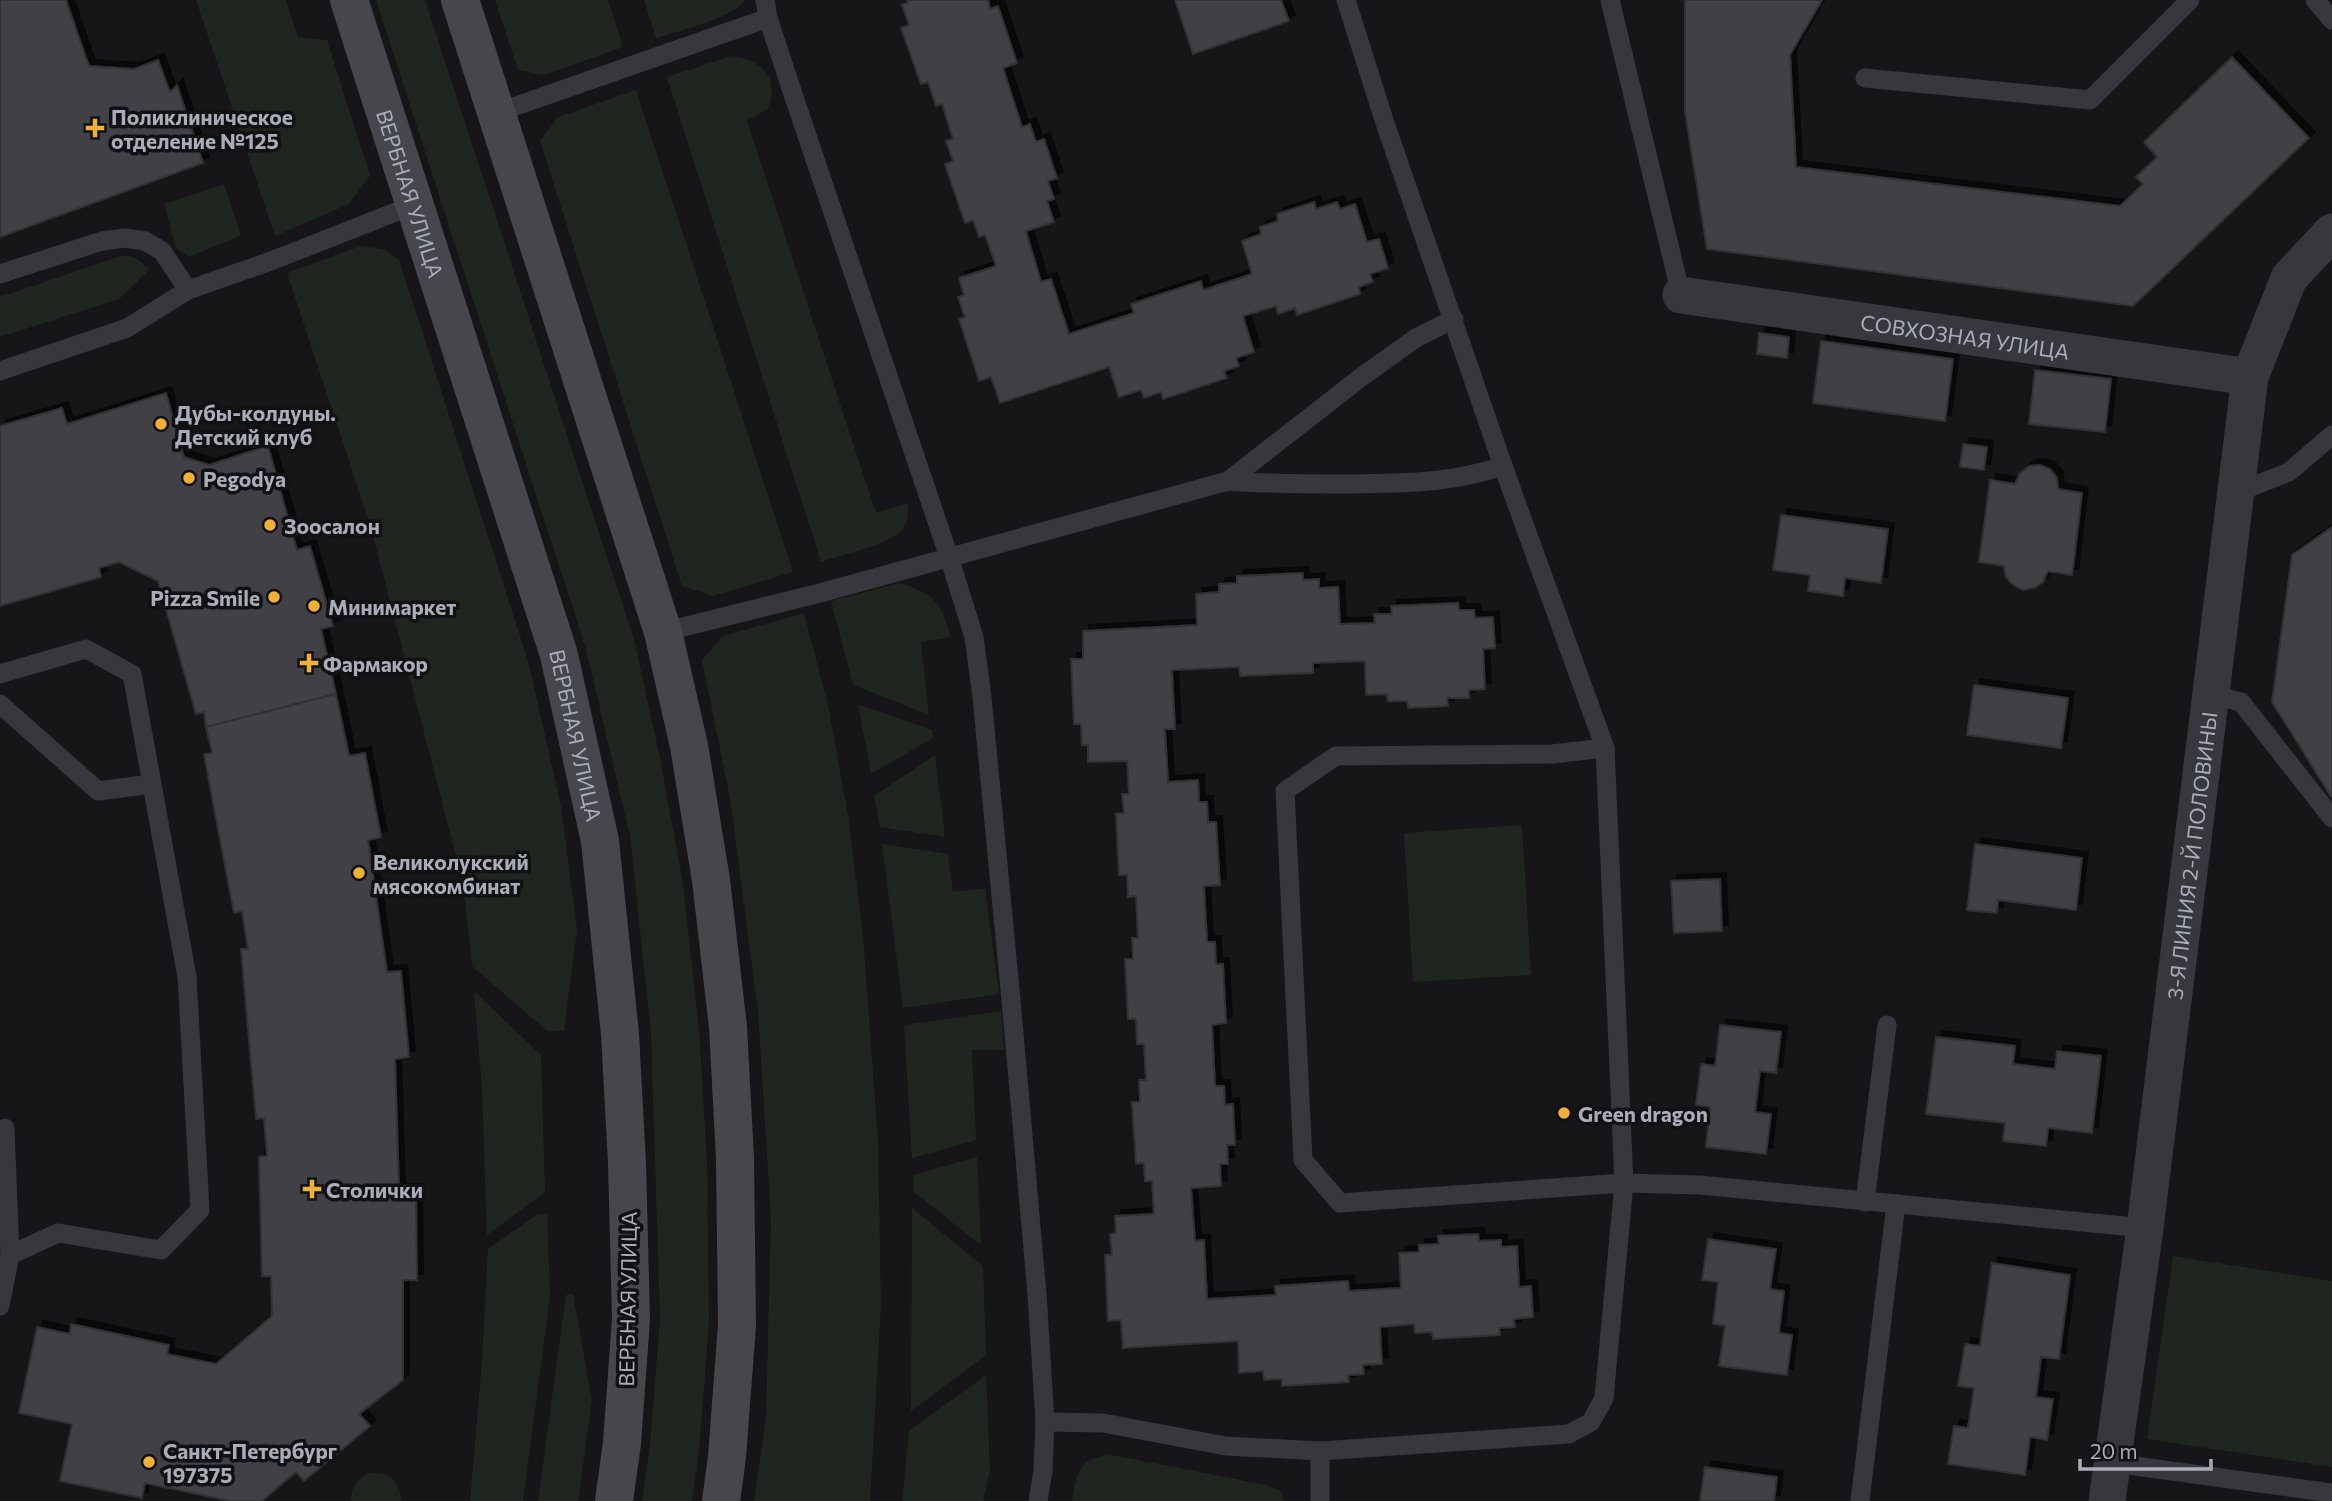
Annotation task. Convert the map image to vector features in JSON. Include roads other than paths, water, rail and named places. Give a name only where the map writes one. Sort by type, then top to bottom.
[{"type":"main road","name":"ВЕРБНАЯ УЛИЦА","points":[[349,0],[559,655],[600,841],[620,1034],[631,1306],[622,1443],[614,1501]]},
{"type":"main road","points":[[460,0],[663,632],[689,746],[707,853],[728,1027],[735,1158],[737,1325],[721,1501]]},
{"type":"street","name":"3-Я ЛИНИЯ 2-Й ПОЛОВИНЫ","points":[[2107,1501],[2145,1228],[2250,377],[2289,278],[2332,232]]},
{"type":"street","name":"СОВХОЗНАЯ УЛИЦА","points":[[1681,295],[2250,377]]},
{"type":"lane","points":[[1045,1422],[1103,1423],[1226,1446],[1320,1451],[1569,1434],[1591,1422],[1604,1398],[1623,1183],[1605,748],[1503,466],[1384,120],[1346,0]]},
{"type":"lane","points":[[1610,0],[1681,295]]},
{"type":"lane","points":[[1865,78],[2090,100],[2190,0]]},
{"type":"lane","points":[[2315,0],[2332,19]]},
{"type":"lane","points":[[496,113],[767,9],[974,637],[982,697],[1037,1294],[1045,1422],[1043,1471],[1038,1501]]},
{"type":"lane","points":[[0,371],[127,328],[188,290],[271,261],[416,204]]},
{"type":"lane","points":[[0,274],[102,241],[125,238],[145,240],[162,251],[188,290]]},
{"type":"lane","points":[[1228,481],[1416,338],[1454,319]]},
{"type":"lane","points":[[2236,493],[2289,472],[2332,435]]},
{"type":"lane","points":[[663,632],[1228,481],[1267,484],[1423,483],[1470,477],[1503,466]]},
{"type":"lane","points":[[0,674],[86,649],[132,674],[187,977],[200,1210],[161,1250],[58,1233],[10,1255]]},
{"type":"lane","points":[[2210,694],[2242,702],[2332,818]]},
{"type":"lane","points":[[0,704],[98,791],[151,784]]},
{"type":"lane","points":[[1605,748],[1552,754],[1336,756],[1286,791],[1303,1160],[1340,1203],[1623,1183],[1700,1185],[2145,1228]]},
{"type":"lane","points":[[1866,1202],[1887,1025]]},
{"type":"lane","points":[[0,1306],[10,1255],[5,1128]]},
{"type":"lane","points":[[1860,1501],[1896,1205]]},
{"type":"lane","points":[[1320,1451],[1320,1501]]},
{"type":"lane","points":[[2113,1463],[2332,1493]]},
{"type":"place","name":"Поликлиническое отделение №125","points":[[95,128]]},
{"type":"place","name":"Дубы-колдуны. Детский клуб","points":[[161,424]]},
{"type":"place","name":"Pegodya","points":[[189,478]]},
{"type":"place","name":"Зоосалон","points":[[270,525]]},
{"type":"place","name":"Pizza Smile","points":[[274,597]]},
{"type":"place","name":"Минимаркет","points":[[314,606]]},
{"type":"place","name":"Фармакор","points":[[309,663]]},
{"type":"place","name":"Великолукский мясокомбинат","points":[[359,873]]},
{"type":"place","name":"Green dragon","points":[[1564,1113]]},
{"type":"place","name":"Столички","points":[[312,1189]]},
{"type":"place","name":"Санкт-Петербург 197375","points":[[149,1462]]}]
